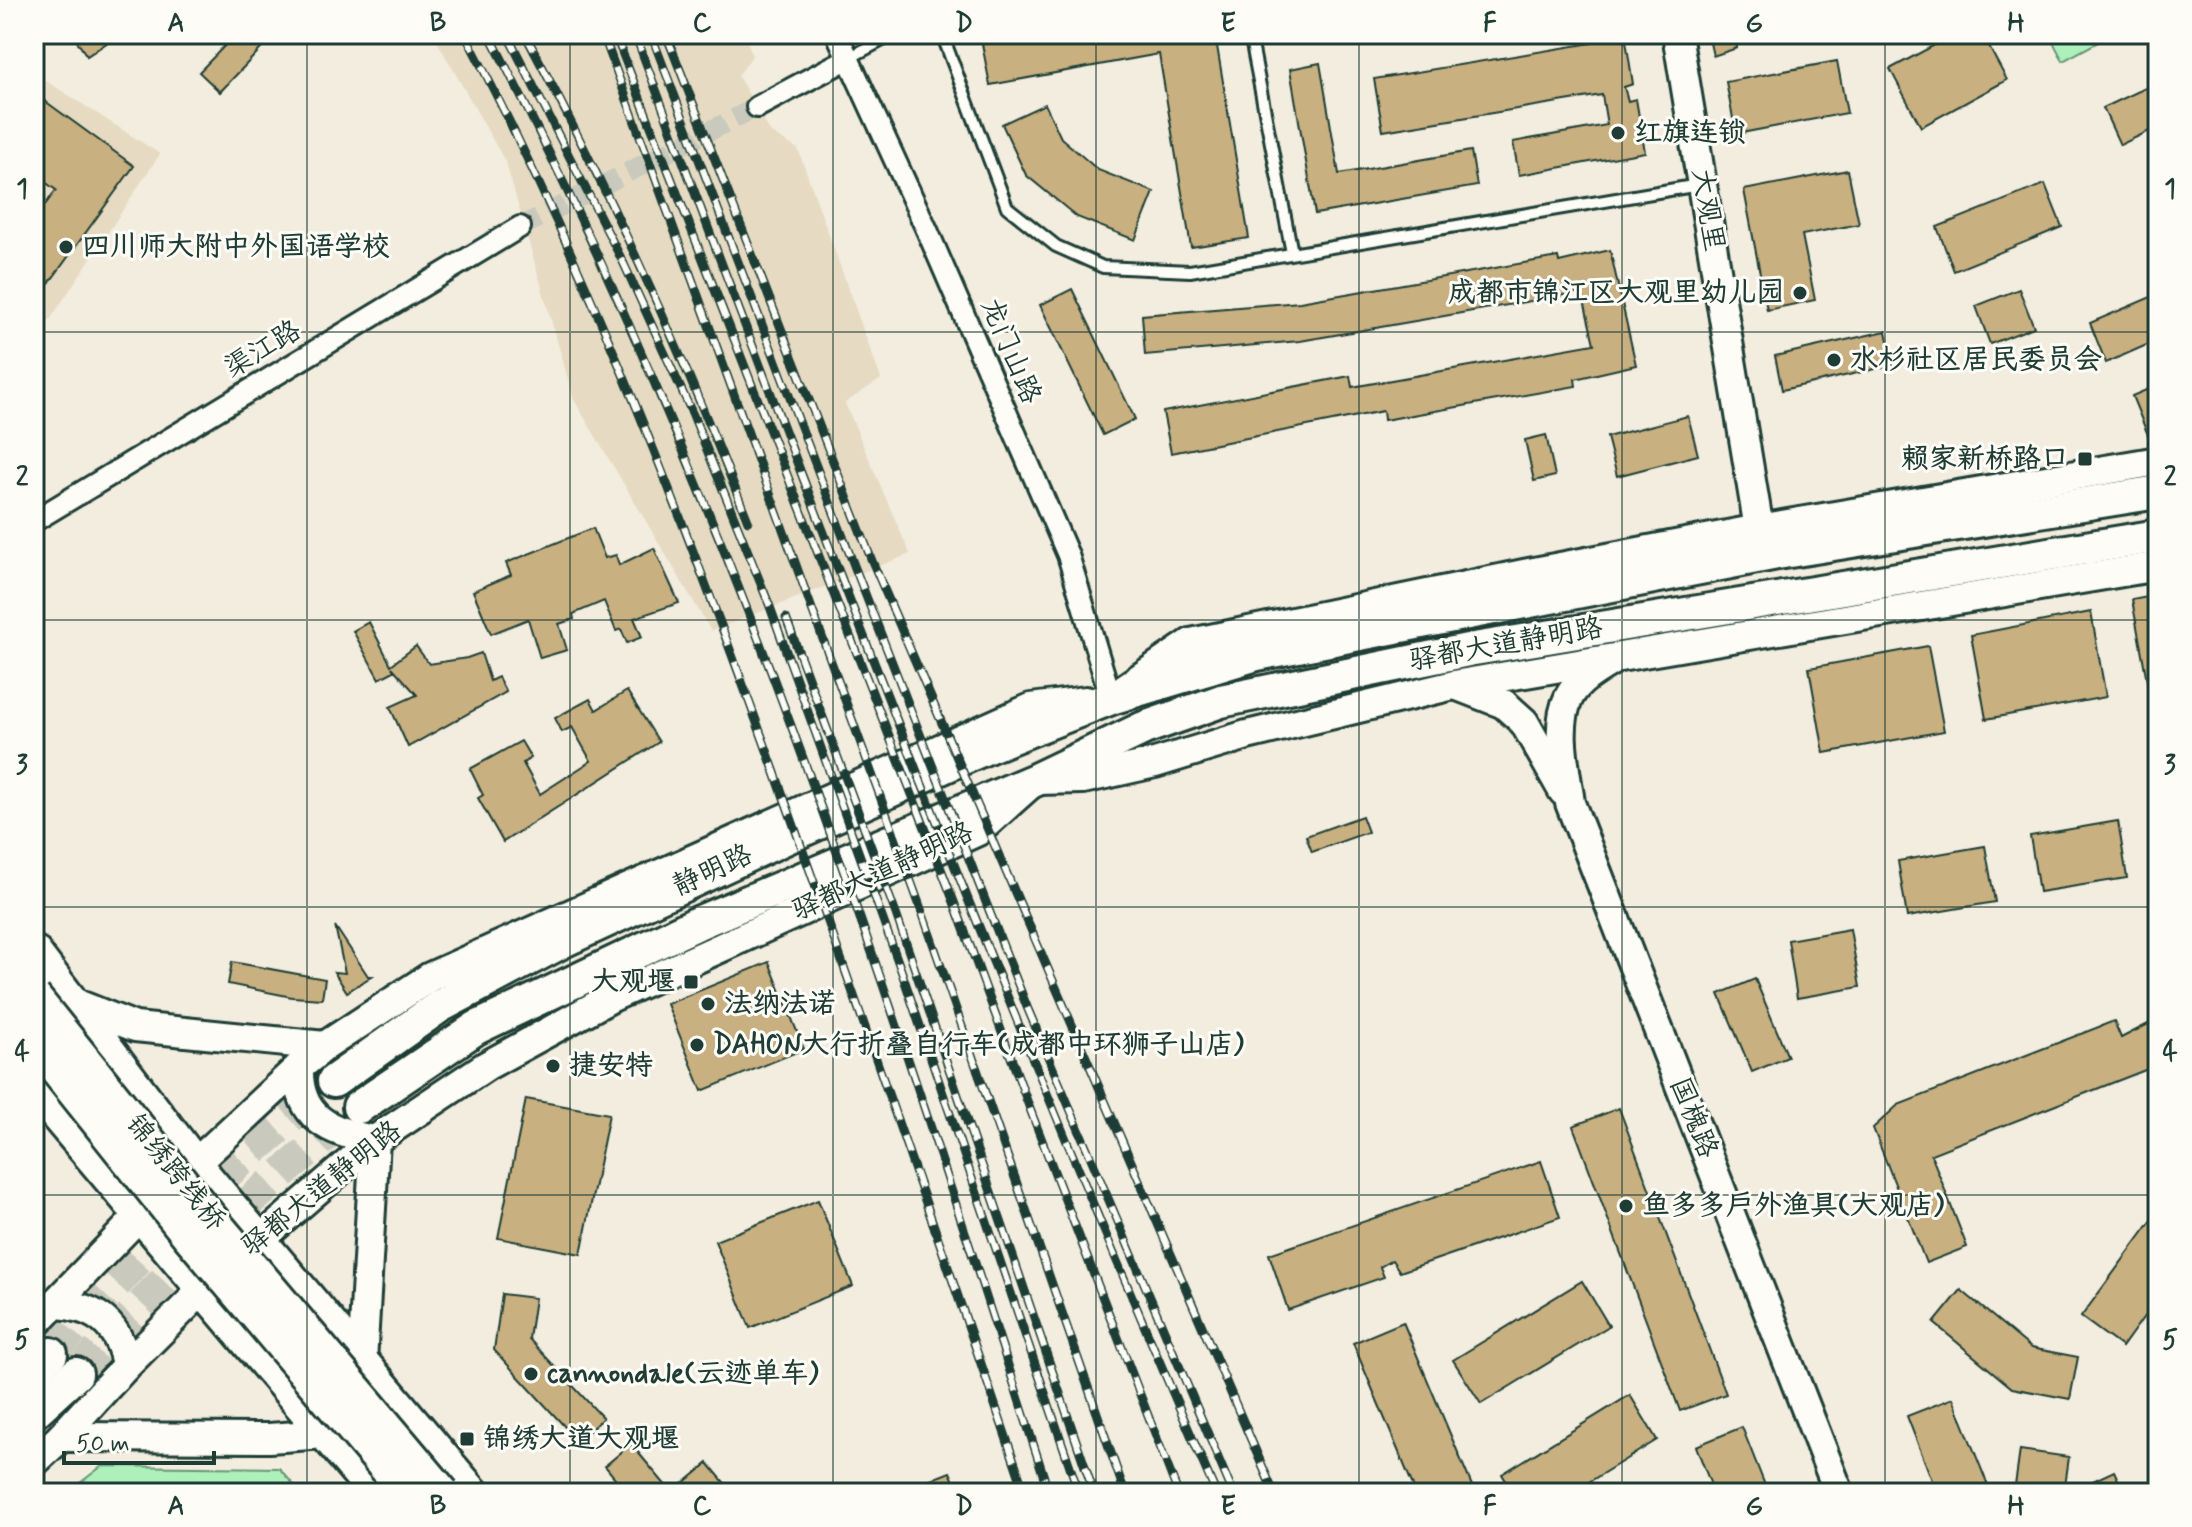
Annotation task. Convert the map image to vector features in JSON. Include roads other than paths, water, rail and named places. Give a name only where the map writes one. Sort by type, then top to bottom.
[{"type":"main road","name":"驿都大道静明路","points":[[1111,698],[1272,651],[1777,553],[2158,492]]},
{"type":"main road","name":"驿都大道静明路","points":[[1035,780],[1144,728],[1221,701],[1268,690],[1468,650],[2158,536]]},
{"type":"main road","name":"静明路","points":[[334,1081],[440,1006],[565,940],[936,770],[1111,698]]},
{"type":"main road","name":"静明路","points":[[359,1107],[476,1028],[700,922],[1035,780]]},
{"type":"main road","points":[[34,952],[196,1165],[473,1493]]},
{"type":"main road","name":"锦绣跨线桥","points":[[34,997],[210,1217],[443,1493]]},
{"type":"main road","name":"锦绣跨线桥","points":[[34,1042],[188,1235],[407,1493]]},
{"type":"main road","points":[[34,1089],[375,1493]]},
{"type":"main road","points":[[34,1412],[76,1374]]},
{"type":"street","name":"龙门山路","points":[[837,34],[927,230],[1068,555],[1111,698]]},
{"type":"street","name":"大观里","points":[[1677,34],[1759,529]]},
{"type":"street","points":[[757,107],[847,59]]},
{"type":"street","name":"渠江路","points":[[34,521],[520,227]]},
{"type":"street","points":[[1111,698],[1191,643],[1759,529],[2158,461]]},
{"type":"street","points":[[1035,780],[1083,779],[1155,763],[1247,735],[1454,685],[2158,566]]},
{"type":"street","name":"国槐路","points":[[1622,655],[1590,673],[1569,696],[1563,740],[1570,803],[1839,1493]]},
{"type":"street","points":[[1454,685],[1504,704],[1524,722],[1570,803]]},
{"type":"street","name":"驿都大道静明路","points":[[34,1325],[141,1214],[299,1067],[325,1046],[430,977],[1031,708],[1111,698]]},
{"type":"street","name":"驿都大道静明路","points":[[34,1462],[204,1288],[375,1140],[486,1066],[612,997],[978,831],[1035,780]]},
{"type":"street","points":[[72,1002],[135,1027],[325,1046]]},
{"type":"street","points":[[299,1067],[298,1087],[313,1114],[346,1136],[375,1140],[362,1362]]},
{"type":"street","points":[[55,1304],[75,1305],[96,1313],[123,1346],[126,1366]]},
{"type":"street","points":[[61,1437],[269,1438],[325,1434]]},
{"type":"lane","points":[[847,59],[894,34]]},
{"type":"lane","points":[[942,34],[1007,207],[1056,246],[1103,267],[1190,271],[1703,184]]},
{"type":"lane","points":[[1250,34],[1292,253]]},
{"type":"tunnel","points":[[520,227],[757,107]]},
{"type":"tunnel","points":[[51,1354],[166,1230],[334,1081]]},
{"type":"tunnel","points":[[76,1374],[188,1255],[359,1107]]},
{"type":"railway","points":[[465,34],[556,219],[675,505],[814,882],[1025,1493]]},
{"type":"railway","points":[[489,34],[576,209],[657,388],[731,568],[866,935],[1049,1493]]},
{"type":"railway","points":[[507,34],[624,264],[693,415],[769,604],[901,970],[1079,1493]]},
{"type":"railway","points":[[525,34],[587,153],[644,274],[748,521]]},
{"type":"railway","points":[[603,34],[921,909],[1125,1493]]},
{"type":"railway","points":[[615,34],[954,902],[1178,1493]]},
{"type":"railway","points":[[635,34],[914,763],[1051,1103],[1216,1493]]},
{"type":"railway","points":[[651,34],[1027,1007],[1233,1493]]},
{"type":"railway","points":[[666,34],[872,561],[1274,1493]]},
{"type":"railway","points":[[786,618],[896,914],[1094,1493]]},
{"type":"place","name":"红旗连锁","points":[[1618,133]]},
{"type":"place","name":"四川师大附中外国语学校","points":[[66,247]]},
{"type":"place","name":"成都市锦江区大观里幼儿园","points":[[1800,293]]},
{"type":"place","name":"水杉社区居民委员会","points":[[1834,360]]},
{"type":"place","name":"赖家新桥路口","points":[[2085,459]]},
{"type":"place","name":"大观堰","points":[[691,982]]},
{"type":"place","name":"法纳法诺","points":[[708,1004]]},
{"type":"place","name":"DAHON大行折叠自行车(成都中环狮子山店)","points":[[697,1045]]},
{"type":"place","name":"捷安特","points":[[553,1066]]},
{"type":"place","name":"鱼多多户外渔具(大观店)","points":[[1626,1206]]},
{"type":"place","name":"cannondale(云迹单车)","points":[[531,1374]]},
{"type":"place","name":"锦绣大道大观堰","points":[[467,1439]]}]
